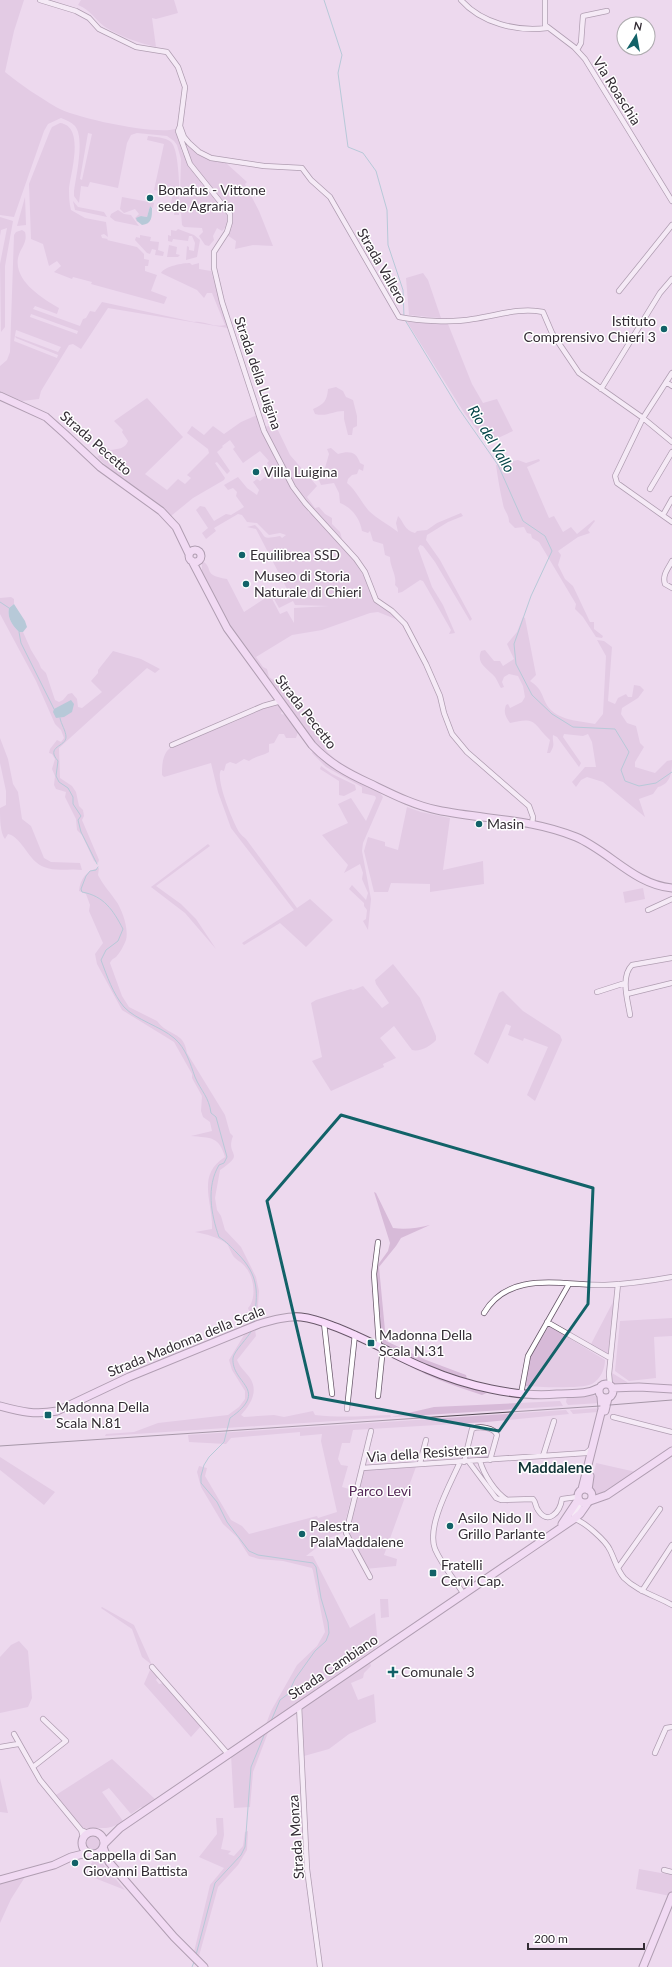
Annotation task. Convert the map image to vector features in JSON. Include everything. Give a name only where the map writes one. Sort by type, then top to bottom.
[{"type":"main road","name":"Strada Pecetto","points":[[0,396],[36,412],[56,425],[100,467],[166,516],[176,527],[182,540],[193,556],[200,576],[227,628],[281,702],[328,762],[421,806],[438,810],[532,824],[579,838],[650,882],[672,888]]},
{"type":"main road","name":"Strada Madonna della Scala","points":[[0,1406],[24,1413],[46,1413],[57,1410],[124,1379],[252,1327],[279,1319],[300,1317],[324,1323],[355,1334],[428,1370],[492,1389],[520,1394],[543,1395],[606,1391]]},
{"type":"main road","points":[[606,1391],[640,1387],[672,1389]]},
{"type":"main road","name":"Strada Cambiano","points":[[559,1527],[584,1497],[589,1461],[606,1391]]},
{"type":"main road","name":"Strada Cambiano","points":[[0,1880],[54,1865],[71,1857],[100,1852],[104,1845],[120,1828],[559,1527],[574,1519],[580,1514],[606,1391]]},
{"type":"main road","points":[[584,1497],[600,1498],[672,1451]]},
{"type":"main road","name":"Strada Cambiano","points":[[71,1857],[83,1836],[120,1828]]},
{"type":"main road","points":[[97,1832],[102,1837],[109,1862]]},
{"type":"main road","points":[[83,1836],[91,1854],[109,1862],[195,1959],[204,1967]]},
{"type":"main road","points":[[642,1966],[672,1896]]},
{"type":"street","name":"Strada della Luigina","points":[[40,0],[76,11],[89,18],[99,29],[136,47],[167,52],[178,67],[186,87],[178,134],[190,164],[230,214],[230,222],[227,232],[214,252],[214,268],[222,302],[264,431],[293,487],[356,559],[365,572],[376,600],[392,611],[405,624],[432,677],[452,734],[467,752],[529,806],[533,817],[532,824]]},
{"type":"street","points":[[460,0],[468,8],[493,22],[523,28],[547,28],[544,19],[545,0]]},
{"type":"street","points":[[577,50],[581,43],[583,16],[607,11]]},
{"type":"street","name":"Via Roaschia","points":[[547,28],[577,50],[592,69],[672,201]]},
{"type":"street","name":"Strada Vallero","points":[[180,126],[184,137],[189,143],[200,152],[211,158],[264,166],[302,168],[311,180],[330,197],[399,317],[464,320],[502,313],[543,312],[552,333],[579,373],[643,418],[672,442]]},
{"type":"street","points":[[620,291],[672,225]]},
{"type":"street","points":[[601,389],[660,293],[672,279]]},
{"type":"street","points":[[672,373],[643,418],[615,476],[617,483],[672,522]]},
{"type":"street","points":[[666,382],[672,386]]},
{"type":"street","points":[[650,489],[672,452]]},
{"type":"street","points":[[663,515],[672,499]]},
{"type":"street","points":[[672,562],[664,576],[664,580],[665,584],[672,588]]},
{"type":"street","points":[[172,745],[264,706],[281,702]]},
{"type":"street","points":[[648,910],[672,899]]},
{"type":"street","points":[[630,1015],[625,983],[628,971],[632,965],[672,958]]},
{"type":"street","points":[[597,992],[625,983]]},
{"type":"street","points":[[627,994],[672,983]]},
{"type":"street","points":[[378,1242],[374,1274],[381,1346],[378,1396]]},
{"type":"street","points":[[484,1313],[497,1297],[518,1286],[535,1282],[618,1284],[645,1282],[672,1276]]},
{"type":"street","points":[[520,1394],[528,1356],[569,1284]]},
{"type":"street","points":[[606,1391],[618,1284]]},
{"type":"street","points":[[547,1322],[610,1358]]},
{"type":"street","points":[[324,1323],[332,1394]]},
{"type":"street","points":[[347,1409],[355,1334]]},
{"type":"street","points":[[613,1417],[672,1432]]},
{"type":"street","points":[[543,1456],[554,1421]]},
{"type":"street","points":[[463,1593],[435,1549],[433,1535],[436,1518],[462,1462],[472,1430],[479,1427],[493,1429],[496,1432],[497,1435],[490,1460]]},
{"type":"street","points":[[362,1468],[371,1431]]},
{"type":"street","points":[[420,1463],[426,1440]]},
{"type":"street","name":"Via della Resistenza","points":[[370,1577],[346,1533],[362,1468],[543,1456],[586,1452],[592,1448]]},
{"type":"street","points":[[586,1452],[589,1461]]},
{"type":"street","points":[[480,1461],[490,1481],[501,1496],[507,1500]]},
{"type":"street","points":[[469,1462],[496,1498],[507,1500],[533,1499],[538,1511],[543,1516],[548,1518],[554,1516],[560,1508],[562,1499],[584,1497]]},
{"type":"street","points":[[618,1568],[660,1509]]},
{"type":"street","points":[[574,1519],[579,1520],[604,1541],[610,1548],[618,1568],[624,1577],[642,1591],[672,1605]]},
{"type":"street","points":[[642,1591],[672,1545]]},
{"type":"street","points":[[152,1667],[228,1754]]},
{"type":"street","name":"Strada Monza","points":[[299,1705],[307,1869],[320,1967]]},
{"type":"street","points":[[33,1767],[66,1741],[43,1719]]},
{"type":"street","points":[[655,1753],[666,1728],[672,1728]]},
{"type":"street","points":[[14,1734],[18,1744],[40,1780],[83,1836]]},
{"type":"street","points":[[0,1747],[18,1744]]},
{"type":"street","points":[[664,1870],[672,1871]]},
{"type":"highlighted area","points":[[341,1115],[593,1188],[588,1304],[499,1431],[313,1397],[267,1201]]},
{"type":"green space","points":[[0,0],[24,0],[14,31],[5,72],[36,95],[56,107],[79,116],[133,128],[150,130],[175,129],[182,152],[189,165],[227,212],[227,226],[222,231],[217,228],[213,236],[214,240],[209,246],[205,245],[199,236],[203,232],[202,228],[184,227],[182,225],[180,199],[181,159],[177,145],[167,136],[137,133],[131,135],[127,143],[118,188],[90,182],[88,187],[81,186],[79,203],[74,196],[80,148],[78,132],[75,126],[61,118],[48,124],[44,131],[14,217],[0,215]],"holes":[[[88,133],[92,134],[82,180],[80,179]]]},
{"type":"green space","points":[[81,0],[174,0],[178,13],[156,19],[152,18],[156,47],[129,39],[105,27],[90,12],[78,5]]},
{"type":"green space","points":[[60,123],[68,126],[72,132],[74,141],[74,161],[69,188],[69,202],[71,210],[85,218],[106,222],[108,237],[104,234],[101,235],[102,238],[137,247],[144,254],[144,259],[149,260],[148,266],[145,266],[145,271],[157,275],[151,291],[167,297],[164,304],[91,284],[92,282],[73,277],[72,279],[54,272],[61,266],[57,261],[49,266],[43,244],[31,239],[29,184],[52,127]]},
{"type":"green space","points":[[148,136],[166,139],[171,142],[174,147],[179,177],[179,215],[174,215],[175,208],[170,207],[173,193],[154,190],[164,144],[147,140]]},
{"type":"green space","points":[[184,139],[198,153],[226,163],[247,182],[245,184],[259,211],[273,246],[253,245],[235,249],[236,241],[227,235],[231,214],[230,209],[193,164],[182,141]]},
{"type":"green space","points":[[25,197],[26,225],[17,226]]},
{"type":"green space","points":[[122,197],[154,203],[153,208],[150,206],[147,217],[141,216],[137,222],[135,218],[139,214],[135,209],[124,213],[120,209]]},
{"type":"green space","points":[[73,201],[78,207],[104,212],[107,217],[75,210]]},
{"type":"green space","points":[[118,210],[124,214],[131,215],[139,226],[115,221],[110,217],[111,214]]},
{"type":"green space","points":[[0,217],[13,221],[5,266],[5,327],[1,332],[0,264],[7,228],[1,230],[0,236]]},
{"type":"green space","points":[[178,229],[194,235],[200,240],[197,257],[186,260],[187,246],[189,247],[189,250],[194,251],[195,243],[192,236],[189,236],[188,241],[173,239],[172,242],[168,241],[168,235],[171,236],[171,230],[176,231]]},
{"type":"green space","points":[[22,230],[25,232],[26,236],[18,258],[20,274],[31,288],[59,308],[57,314],[35,306],[33,309],[80,326],[83,319],[86,318],[90,311],[95,312],[102,302],[194,322],[217,326],[225,325],[212,293],[207,293],[204,298],[197,290],[161,273],[166,268],[174,265],[190,263],[192,265],[199,263],[199,269],[211,271],[228,328],[108,308],[81,349],[73,344],[69,345],[41,391],[39,399],[22,401],[0,392],[0,366],[7,360],[10,352],[14,235],[16,232]],"holes":[[[31,314],[78,331],[77,334],[30,317]],[[16,330],[61,347],[58,352],[15,336],[16,338],[58,355],[57,358],[14,341]]]},
{"type":"green space","points":[[140,235],[151,237],[150,241],[159,242],[158,250],[164,252],[163,256],[155,255],[156,250],[152,249],[150,254],[147,253],[135,240],[136,237],[140,238]]},
{"type":"green space","points":[[169,245],[177,247],[176,254],[180,255],[178,257],[167,257]]},
{"type":"green space","points":[[423,273],[428,280],[441,318],[409,315],[406,278]]},
{"type":"green space","points":[[407,322],[448,324],[472,384],[483,403],[497,399],[513,431],[487,443],[465,414]]},
{"type":"green space","points":[[336,387],[343,391],[346,397],[353,400],[357,416],[357,426],[353,428],[352,435],[348,435],[344,419],[344,411],[319,415],[315,414],[313,409],[324,402],[328,389]]},
{"type":"green space","points":[[147,398],[183,437],[145,474],[167,490],[178,479],[185,484],[191,478],[187,475],[209,453],[208,449],[187,433],[192,426],[204,435],[213,426],[224,434],[241,422],[257,415],[262,430],[308,508],[308,512],[314,515],[347,549],[370,587],[373,600],[379,606],[390,612],[398,620],[378,612],[370,613],[322,630],[292,635],[256,657],[263,667],[267,669],[269,677],[285,688],[285,694],[296,705],[303,708],[310,725],[315,733],[322,739],[327,752],[340,762],[367,778],[366,780],[349,772],[313,743],[235,636],[202,576],[202,561],[208,566],[211,573],[227,579],[244,612],[270,595],[280,614],[287,611],[294,623],[294,608],[329,606],[295,605],[293,601],[279,608],[273,597],[287,589],[256,529],[247,527],[255,525],[264,536],[269,538],[280,536],[282,538],[286,535],[280,533],[269,535],[257,523],[247,522],[242,515],[238,514],[214,528],[216,531],[206,539],[202,533],[208,528],[196,510],[200,506],[205,507],[214,521],[226,514],[231,515],[244,507],[236,496],[237,492],[233,488],[228,490],[224,485],[238,477],[247,488],[257,495],[259,490],[253,482],[257,479],[260,481],[269,474],[275,480],[277,479],[267,463],[269,461],[260,451],[243,463],[233,449],[235,447],[230,440],[217,452],[230,471],[227,474],[217,462],[215,463],[225,478],[224,480],[193,498],[171,516],[120,479],[97,457],[108,448],[110,450],[121,448],[127,444],[128,441],[122,432],[123,430],[114,421]]},
{"type":"green space","points":[[275,424],[290,455],[317,486],[307,497],[315,508],[319,507],[325,514],[332,518],[332,524],[340,532],[342,539],[313,510],[296,488],[265,427]]},
{"type":"green space","points":[[331,448],[338,454],[349,452],[354,454],[360,463],[364,465],[363,471],[359,469],[357,474],[352,475],[348,479],[347,483],[369,511],[398,532],[396,523],[398,516],[406,528],[415,533],[417,531],[427,530],[437,523],[461,513],[463,516],[448,522],[427,535],[426,540],[440,560],[472,619],[470,621],[435,562],[423,546],[420,545],[418,548],[432,587],[443,605],[455,633],[449,634],[451,630],[423,581],[420,580],[398,593],[390,557],[385,555],[383,544],[373,541],[370,531],[368,533],[362,531],[361,526],[354,514],[348,507],[340,503],[339,493],[334,483],[321,485],[315,471],[325,468],[329,454],[327,449]]},
{"type":"green space","points":[[539,459],[540,461],[527,467],[549,518],[554,516],[563,532],[571,527],[577,534],[594,520],[595,521],[588,530],[590,533],[578,537],[558,551],[561,555],[558,565],[565,579],[573,586],[590,622],[594,622],[594,629],[603,636],[602,638],[596,637],[583,617],[575,609],[576,604],[539,542],[532,538],[531,534],[527,533],[524,527],[515,528],[509,522],[499,485],[496,465],[518,460],[526,463]]},
{"type":"green space","points":[[11,597],[14,599],[14,604],[9,608],[11,621],[19,632],[23,632],[41,668],[46,673],[55,700],[59,702],[68,694],[72,693],[77,699],[78,707],[82,708],[102,692],[91,681],[113,651],[141,659],[160,669],[155,673],[147,668],[59,748],[60,778],[72,786],[76,792],[79,806],[83,810],[84,816],[82,820],[99,860],[98,863],[94,861],[82,835],[77,830],[76,819],[65,797],[66,792],[56,789],[54,785],[55,776],[52,769],[55,759],[52,754],[49,753],[50,749],[57,740],[61,742],[64,738],[61,730],[55,724],[36,681],[0,614],[0,598]]},
{"type":"green space","points":[[523,617],[525,618],[536,675],[530,681],[538,687],[549,708],[559,716],[571,720],[595,724],[603,714],[606,656],[597,640],[604,641],[612,647],[608,701],[615,704],[618,698],[626,694],[628,697],[632,697],[634,685],[640,686],[644,690],[638,698],[622,708],[621,714],[627,723],[636,726],[640,743],[644,747],[635,762],[635,767],[655,773],[667,761],[672,760],[670,777],[666,783],[658,787],[653,794],[639,799],[645,817],[603,782],[587,777],[581,780],[576,787],[572,782],[585,767],[596,767],[592,742],[588,734],[583,736],[564,734],[563,737],[581,763],[579,767],[557,737],[553,735],[553,747],[550,753],[547,753],[550,740],[534,723],[525,720],[510,723],[507,719],[505,715],[506,705],[508,704],[510,708],[522,702],[525,697],[523,686],[518,676],[509,674],[504,677],[502,682],[504,687],[501,688],[495,677],[481,663],[480,655],[481,651],[485,650],[494,661],[500,661],[503,666],[514,659],[507,644],[517,632]]},
{"type":"green space","points":[[273,704],[277,705],[282,710],[281,714],[286,715],[298,732],[296,738],[286,738],[284,734],[279,734],[274,743],[269,744],[269,752],[249,761],[244,759],[236,764],[230,762],[226,764],[224,771],[221,770],[220,782],[229,810],[239,832],[246,839],[297,908],[310,899],[333,920],[306,947],[280,923],[244,945],[242,943],[294,910],[231,828],[218,792],[211,763],[164,777],[162,775],[164,757],[167,751],[172,747],[188,739],[234,722]]},
{"type":"green space","points":[[0,738],[8,759],[13,784],[18,792],[22,819],[31,826],[44,858],[51,862],[80,863],[82,870],[53,869],[44,867],[34,860],[22,844],[13,836],[8,834],[5,839],[3,836],[0,820],[0,808],[6,805],[6,791],[0,763]]},
{"type":"green space","points":[[314,749],[376,788],[383,797],[363,843],[362,851],[371,899],[368,930],[363,921],[366,919],[367,910],[364,903],[349,889],[352,885],[366,900],[368,893],[362,879],[363,873],[360,864],[344,873],[348,865],[322,835],[348,823],[338,804],[351,798],[366,821],[376,798],[375,796],[362,793],[362,787],[326,767],[312,753]]},
{"type":"green space","points":[[321,766],[332,774],[355,785],[356,790],[344,796],[339,795],[339,781],[320,769]]},
{"type":"green space","points":[[407,807],[421,812],[450,818],[443,870],[483,861],[484,884],[430,892],[430,884],[391,883],[388,892],[374,892],[364,851],[368,837],[385,842],[385,846],[398,850]]},
{"type":"green space","points":[[208,844],[210,846],[156,886],[181,904],[196,919],[216,949],[185,913],[151,887]]},
{"type":"green space","points":[[99,868],[98,875],[123,914],[127,930],[126,940],[123,947],[110,963],[122,996],[129,1007],[157,1021],[161,1026],[183,1041],[187,1053],[225,1115],[230,1133],[233,1136],[231,1148],[234,1157],[220,1170],[215,1198],[217,1210],[221,1216],[225,1230],[241,1247],[256,1277],[259,1291],[257,1321],[250,1324],[251,1317],[248,1308],[253,1299],[253,1282],[249,1272],[236,1259],[227,1244],[212,1236],[195,1232],[212,1229],[208,1181],[216,1164],[225,1157],[220,1145],[213,1139],[191,1136],[212,1131],[210,1122],[203,1117],[201,1111],[202,1096],[192,1078],[192,1074],[174,1042],[122,1010],[97,964],[95,954],[103,943],[89,911],[90,905],[86,894],[79,891],[85,876],[91,871]]},
{"type":"green space","points":[[643,888],[645,899],[625,903],[623,892]]},
{"type":"green space","points":[[393,964],[420,998],[436,1036],[436,1040],[425,1048],[412,1050],[394,1026],[380,1038],[396,1058],[383,1064],[384,1067],[331,1091],[312,1061],[322,1057],[311,1003],[316,1000],[363,986],[382,1008],[389,1003],[376,984],[375,980]]},
{"type":"green space","points":[[503,991],[523,1011],[560,1035],[562,1040],[535,1101],[527,1095],[548,1047],[524,1038],[523,1041],[508,1035],[511,1026],[506,1024],[488,1064],[474,1054],[499,993]]},
{"type":"green space","points":[[374,1192],[376,1193],[393,1228],[402,1229],[430,1225],[401,1238],[379,1267],[386,1341],[426,1360],[466,1375],[467,1379],[421,1363],[378,1342],[372,1273],[388,1251],[390,1243]]},
{"type":"green space","points":[[614,1300],[608,1354],[591,1344]]},
{"type":"green space","points":[[672,1318],[672,1336],[654,1337],[656,1378],[629,1381],[615,1371],[620,1321]]},
{"type":"green space","points":[[549,1326],[605,1360],[602,1373],[595,1382],[587,1386],[579,1387],[524,1386],[530,1357]]},
{"type":"green space","points":[[255,1330],[256,1336],[237,1360],[250,1378],[254,1388],[250,1403],[241,1415],[244,1417],[274,1415],[284,1417],[313,1411],[315,1415],[324,1416],[390,1415],[391,1417],[434,1407],[560,1401],[563,1406],[105,1436],[106,1434],[134,1432],[158,1423],[228,1415],[239,1407],[245,1399],[245,1391],[232,1370],[229,1360],[244,1335]]},
{"type":"green space","points":[[395,1358],[491,1391],[482,1395],[426,1375]]},
{"type":"green space","points":[[612,1373],[627,1382],[629,1385],[616,1386],[612,1382]]},
{"type":"green space","points":[[593,1395],[597,1397],[600,1403],[568,1405],[566,1402],[567,1397]]},
{"type":"green space","points":[[601,1408],[598,1412],[573,1414],[570,1410]]},
{"type":"green space","points":[[566,1410],[569,1414],[487,1422],[353,1430],[350,1443],[342,1443],[338,1459],[341,1465],[348,1466],[342,1487],[353,1490],[345,1523],[341,1525],[343,1533],[325,1539],[324,1542],[306,1556],[313,1556],[350,1628],[375,1613],[378,1646],[266,1724],[271,1711],[297,1665],[317,1646],[325,1632],[313,1571],[312,1568],[283,1561],[259,1559],[249,1556],[237,1537],[223,1524],[201,1487],[197,1472],[199,1466],[207,1468],[205,1476],[231,1520],[242,1526],[249,1534],[317,1516],[318,1518],[337,1512],[321,1441],[322,1434],[300,1436],[300,1432],[231,1438],[226,1444],[189,1442],[188,1435]]},
{"type":"green space","points":[[0,1457],[55,1492],[44,1505],[0,1470]]},
{"type":"green space","points":[[596,1463],[636,1472],[612,1489],[602,1494],[597,1494],[591,1489]]},
{"type":"green space","name":"Parco Levi","points":[[417,1464],[384,1555],[397,1559],[396,1566],[365,1569],[347,1537],[360,1470]]},
{"type":"green space","points":[[380,1599],[388,1599],[389,1617],[381,1618]]},
{"type":"green space","points":[[102,1607],[134,1625],[152,1665],[142,1657],[132,1629],[101,1608]]},
{"type":"green space","points":[[19,1641],[28,1651],[32,1698],[28,1707],[0,1713],[0,1657],[11,1645]]},
{"type":"green space","points":[[370,1662],[371,1666],[364,1673],[363,1678],[351,1683],[358,1700],[374,1694],[376,1722],[349,1734],[329,1749],[304,1756],[302,1707]]},
{"type":"green space","points":[[150,1670],[158,1677],[156,1680],[159,1684],[164,1683],[201,1726],[191,1737],[144,1684]]},
{"type":"green space","points":[[269,1730],[253,1772],[250,1807],[234,1808],[231,1755]]},
{"type":"green space","points":[[112,1759],[156,1800],[142,1808],[141,1807],[131,1814],[109,1788],[102,1792],[123,1821],[108,1828],[84,1829],[56,1795]]},
{"type":"green space","points":[[0,1778],[8,1813],[0,1812]]},
{"type":"green space","points":[[216,1818],[223,1818],[224,1835],[221,1849],[231,1851],[228,1854],[234,1856],[243,1846],[245,1832],[248,1831],[247,1850],[238,1865],[218,1887],[199,1956],[194,1952],[210,1885],[224,1868],[199,1857],[217,1834]]},
{"type":"green space","points":[[93,1836],[98,1838],[100,1843],[98,1848],[93,1850],[88,1848],[86,1843],[88,1838]]},
{"type":"green space","points":[[93,1861],[102,1863],[125,1890],[87,1875],[85,1872]]},
{"type":"green space","points":[[639,1869],[672,1875],[672,1891],[670,1896],[636,1889]]},
{"type":"green space","points":[[25,1877],[11,1899],[0,1923],[0,1882]]},
{"type":"shaded area","points":[[150,206],[152,208],[151,220],[150,222],[142,225],[136,218],[141,216],[147,217]]},
{"type":"shaded area","points":[[14,604],[25,621],[27,627],[23,632],[19,632],[9,618],[9,608]]},
{"type":"shaded area","points":[[71,700],[74,704],[72,712],[64,717],[56,718],[53,712],[54,709]]},
{"type":"waterway","name":"Rio del Vallo","points":[[324,0],[342,55],[338,73],[348,147],[363,153],[376,171],[387,210],[388,245],[403,290],[404,317]]},
{"type":"waterway","name":"Rio del Vallo","points":[[405,320],[459,409],[498,465],[523,521],[545,536],[552,551],[531,596],[514,644],[516,664],[532,695],[552,714],[573,727],[615,729],[629,752],[621,770],[625,781],[639,786],[656,783],[672,772]]},
{"type":"waterway","points":[[0,602],[9,608]]},
{"type":"waterway","points":[[19,632],[21,643],[54,709]]},
{"type":"waterway","points":[[60,718],[66,737],[63,743],[57,747],[54,752],[58,761],[56,776],[59,782],[68,788],[73,797],[73,804],[81,816],[78,820],[81,832],[97,864]]},
{"type":"waterway","points":[[98,867],[96,870],[90,871],[86,876],[81,889],[82,892],[102,900],[111,910],[123,929],[118,941],[106,950],[101,960],[111,985],[120,1002],[129,1012],[162,1030],[174,1038],[182,1046],[197,1082],[207,1098],[211,1113],[216,1117],[227,1157],[224,1163],[219,1165],[212,1182],[212,1210],[219,1237],[244,1261],[250,1269],[256,1285],[256,1302],[253,1322]]},
{"type":"waterway","points":[[252,1330],[233,1358],[234,1367],[237,1374],[246,1387],[248,1393],[247,1400],[242,1408],[230,1418],[224,1442],[209,1457],[204,1465],[201,1483],[217,1502],[227,1522],[249,1551],[258,1555],[313,1563],[316,1567],[329,1633],[326,1641],[315,1651],[295,1679],[288,1694],[280,1700],[271,1721]]},
{"type":"waterway","points":[[196,1955],[215,1883],[241,1855],[245,1847],[251,1767],[265,1733]]},
{"type":"waterway","points":[[192,1967],[194,1962]]},
{"type":"railway","points":[[610,1405],[672,1400]]},
{"type":"railway","points":[[0,1446],[600,1406]]},
{"type":"place","name":"Bonafus - Vittone sede Agraria","points":[[150,198]]},
{"type":"place","name":"Istituto Comprensivo Chieri 3","points":[[664,329]]},
{"type":"place","name":"Villa Luigina","points":[[256,472]]},
{"type":"place","name":"Equilibrea SSD","points":[[242,555]]},
{"type":"place","name":"Museo di Storia Naturale di Chieri","points":[[246,584]]},
{"type":"place","name":"Masin","points":[[479,824]]},
{"type":"place","name":"Madonna Della Scala N.31","points":[[371,1343]]},
{"type":"place","name":"Madonna Della Scala N.81","points":[[48,1415]]},
{"type":"place","name":"Asilo Nido Il Grillo Parlante","points":[[450,1526]]},
{"type":"place","name":"Palestra PalaMaddalene","points":[[302,1534]]},
{"type":"place","name":"Fratelli Cervi Cap.","points":[[433,1573]]},
{"type":"place","name":"Comunale 3","points":[[393,1672]]},
{"type":"place","name":"Cappella di San Giovanni Battista","points":[[75,1863]]},
{"type":"district","name":"Maddalene","points":[[555,1468]]}]
